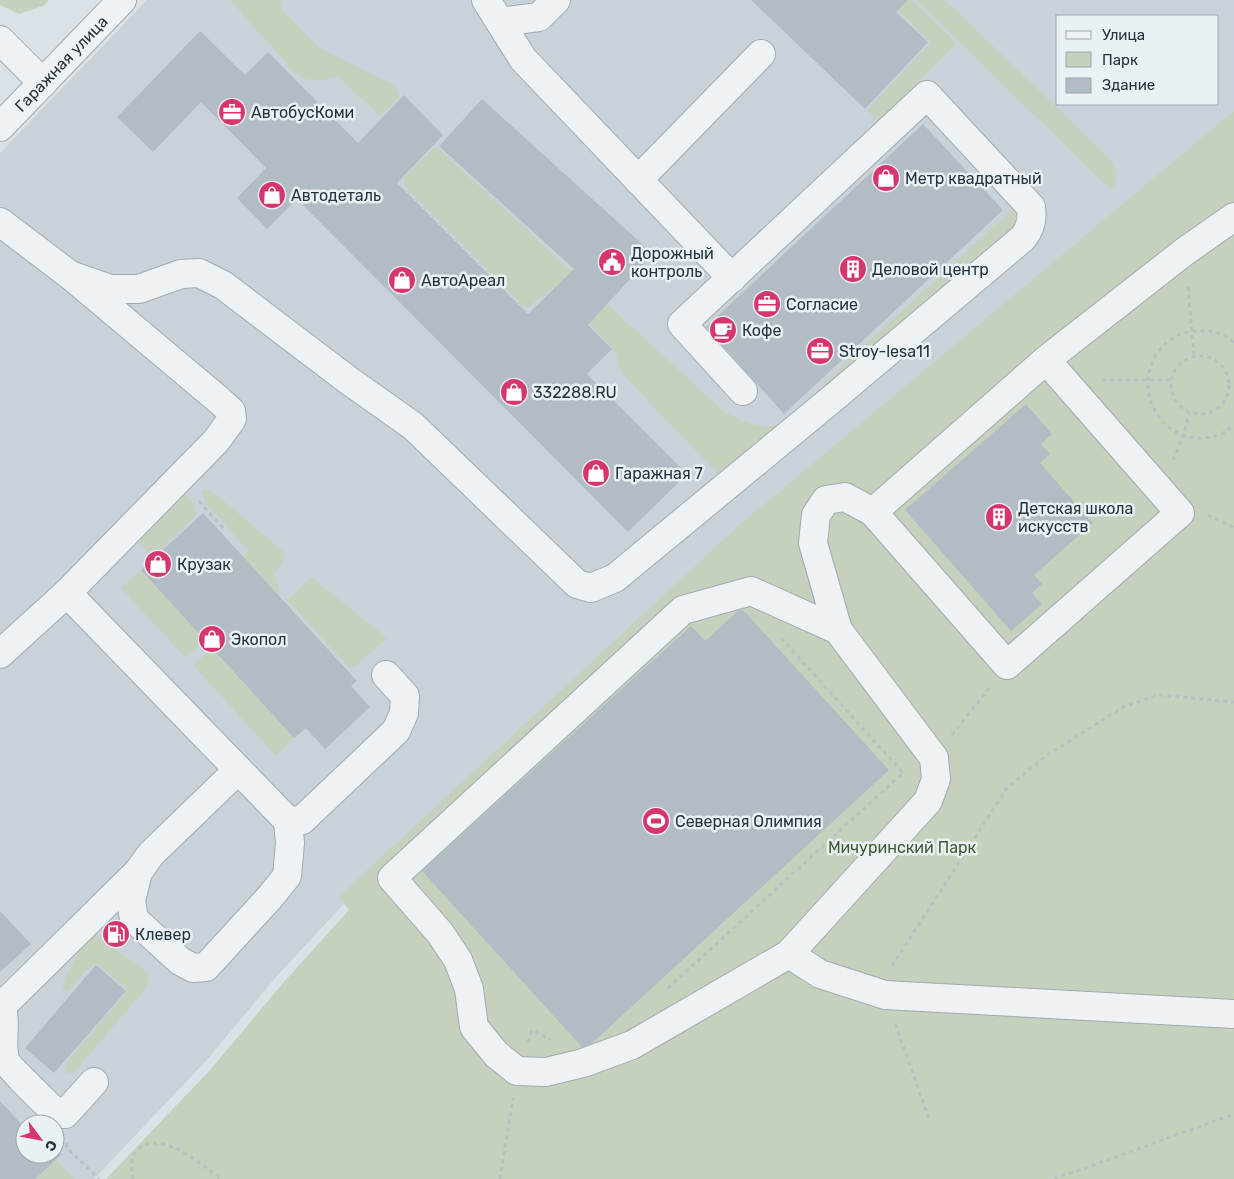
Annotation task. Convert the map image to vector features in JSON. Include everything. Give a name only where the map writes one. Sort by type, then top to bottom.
[{"type":"street","name":"Гаражная улица","points":[[0,127],[122,0]]},
{"type":"street","points":[[493,11],[539,17],[556,0]]},
{"type":"street","points":[[493,11],[523,59],[732,278]]},
{"type":"street","points":[[0,40],[43,83]]},
{"type":"street","points":[[638,180],[761,54]]},
{"type":"street","points":[[70,275],[110,289],[139,289],[181,274],[199,273],[223,285],[348,380],[413,426],[577,584],[591,588],[615,578],[810,418],[1008,251],[1029,230],[1031,208],[927,95],[682,324],[743,390]]},
{"type":"street","points":[[873,512],[1055,370],[1184,252],[1234,217]]},
{"type":"street","points":[[0,222],[70,275],[231,412],[232,418],[228,427],[179,479],[67,593],[0,654]]},
{"type":"street","points":[[838,630],[751,591],[683,610],[392,878],[440,933],[458,960],[468,988],[474,1028],[496,1054],[517,1071],[546,1072],[583,1063],[632,1045],[789,954],[928,801],[936,779],[934,758],[838,630],[813,543],[816,515],[826,500],[845,497],[873,512],[1007,665],[1180,513],[1055,370]]},
{"type":"street","points":[[67,593],[288,821],[290,843],[287,876],[206,966],[193,968],[180,961],[134,919],[131,901],[138,872]]},
{"type":"street","points":[[288,821],[302,820],[396,731],[404,713],[405,696],[386,675]]},
{"type":"street","points":[[94,1082],[65,1114],[56,1113],[5,1060],[2,1038],[3,1011],[1,1006],[138,872],[151,854],[238,770]]},
{"type":"street","points":[[789,954],[820,974],[885,996],[1234,1014]]},
{"type":"path","points":[[1184,252],[1194,356]]},
{"type":"path","points":[[1234,342],[1225,336],[1210,331],[1193,331],[1179,335],[1167,342],[1157,353],[1150,366],[1147,380],[1152,408],[1160,420],[1171,429],[1184,435],[1203,438],[1221,434],[1234,425]]},
{"type":"path","points":[[1194,356],[1205,356],[1220,364],[1225,370],[1229,380],[1229,388],[1226,397],[1216,410],[1193,414],[1177,403],[1172,394],[1171,380],[1177,367],[1184,360],[1194,356]]},
{"type":"path","points":[[1055,370],[1147,380],[1171,380]]},
{"type":"path","points":[[1229,388],[1234,388]]},
{"type":"path","points":[[1160,490],[1184,435],[1189,412]]},
{"type":"path","points":[[179,479],[223,528]]},
{"type":"path","points":[[665,990],[903,773],[780,636]]},
{"type":"path","points":[[934,758],[1007,665]]},
{"type":"path","points":[[929,1118],[885,996],[892,963],[1007,788],[1047,754],[1125,706],[1160,695],[1234,702]]},
{"type":"path","points":[[500,1179],[517,1071],[532,1030],[556,1043]]},
{"type":"path","points":[[1054,1179],[1234,1114]]},
{"type":"path","points":[[133,1179],[131,1169],[134,1155],[140,1148],[157,1142],[191,1157],[221,1179]]},
{"type":"path","points":[[67,1148],[99,1179]]},
{"type":"shaded area","points":[[147,0],[1234,0],[1234,120],[354,893],[277,976],[205,1062],[94,1179],[0,1179],[0,153]]},
{"type":"green space","points":[[0,0],[49,0],[43,6],[19,14],[0,5]]},
{"type":"green space","points":[[230,0],[280,0],[282,10],[319,48],[393,85],[400,97],[380,116],[337,76],[317,80],[297,75]]},
{"type":"green space","points":[[887,0],[912,0],[955,42],[955,46],[881,120],[877,120],[867,110],[930,44],[930,41]]},
{"type":"green space","points":[[916,0],[945,0],[1106,155],[1114,167],[1116,175],[1113,188],[1110,189]]},
{"type":"green space","name":"Мичуринский Парк","points":[[1234,111],[1234,1179],[106,1179],[210,1070],[283,983],[349,910],[339,897],[349,887],[736,528]]},
{"type":"green space","points":[[434,148],[438,148],[722,410],[752,424],[768,426],[784,422],[818,390],[827,400],[723,479],[621,373],[613,348],[553,287],[529,307],[523,306],[407,189],[404,183],[405,177]]},
{"type":"green space","points":[[1020,202],[1028,218],[833,395],[823,384]]},
{"type":"green space","points":[[206,489],[214,493],[282,550],[285,559],[274,573],[279,593],[275,599],[240,562],[248,550],[204,501],[202,492]]},
{"type":"green space","points":[[182,493],[192,502],[196,515],[153,557],[140,543],[139,535]]},
{"type":"green space","points":[[141,570],[205,640],[185,657],[121,588]]},
{"type":"green space","points":[[311,577],[387,638],[355,666],[350,668],[287,600]]},
{"type":"green space","points":[[213,648],[294,738],[276,756],[193,665]]},
{"type":"green space","points":[[91,931],[148,973],[148,986],[77,1069],[69,1074],[65,1072],[67,1062],[127,991],[125,987],[96,963],[85,971],[68,991],[62,989],[66,975]]},
{"type":"green space","points":[[52,1164],[60,1164],[75,1179],[35,1179]]},
{"type":"building","points":[[751,0],[908,0],[896,12],[928,42],[865,109]]},
{"type":"building","points":[[200,31],[245,75],[268,52],[358,143],[404,95],[443,135],[397,183],[528,314],[574,269],[439,146],[482,99],[653,254],[588,325],[612,349],[587,374],[687,474],[628,532],[297,199],[267,229],[237,198],[266,168],[201,102],[153,152],[117,117]]},
{"type":"building","name":"Деловой центр","points":[[923,124],[1003,210],[784,414],[706,327]]},
{"type":"building","name":"Детская школа искусств","points":[[1026,404],[1052,434],[1041,444],[1050,454],[1040,463],[1093,523],[1034,575],[1042,584],[1032,593],[1042,604],[1011,631],[905,510]]},
{"type":"building","points":[[203,513],[357,681],[351,686],[370,707],[325,749],[306,728],[294,738],[141,570]]},
{"type":"building","name":"Северная Олимпия","points":[[743,610],[889,770],[591,1044],[582,1047],[422,871],[691,626],[705,641],[738,611]]},
{"type":"building","points":[[0,911],[31,944],[0,972]]},
{"type":"building","points":[[96,965],[126,991],[54,1073],[25,1048]]},
{"type":"building","points":[[0,1101],[15,1117],[15,1164],[51,1164],[35,1179],[0,1179]]},
{"type":"place","name":"АвтобусКоми","points":[[232,112]]},
{"type":"place","name":"Метр квадратный","points":[[886,178]]},
{"type":"place","name":"Автодеталь","points":[[272,195]]},
{"type":"place","name":"Дорожный контроль","points":[[612,262]]},
{"type":"place","name":"Деловой центр","points":[[853,269]]},
{"type":"place","name":"АвтоАреал","points":[[402,280]]},
{"type":"place","name":"Согласие","points":[[767,304]]},
{"type":"place","name":"Кофе","points":[[723,330]]},
{"type":"place","name":"Stroy-lesa11","points":[[820,351]]},
{"type":"place","name":"332288.RU","points":[[514,392]]},
{"type":"place","name":"Гаражная 7","points":[[596,473]]},
{"type":"place","name":"Детская школа искусств","points":[[999,517]]},
{"type":"place","name":"Крузак","points":[[158,564]]},
{"type":"place","name":"Экопол","points":[[212,639]]},
{"type":"place","name":"Северная Олимпия","points":[[656,821]]},
{"type":"place","name":"Клевер","points":[[116,934]]}]
